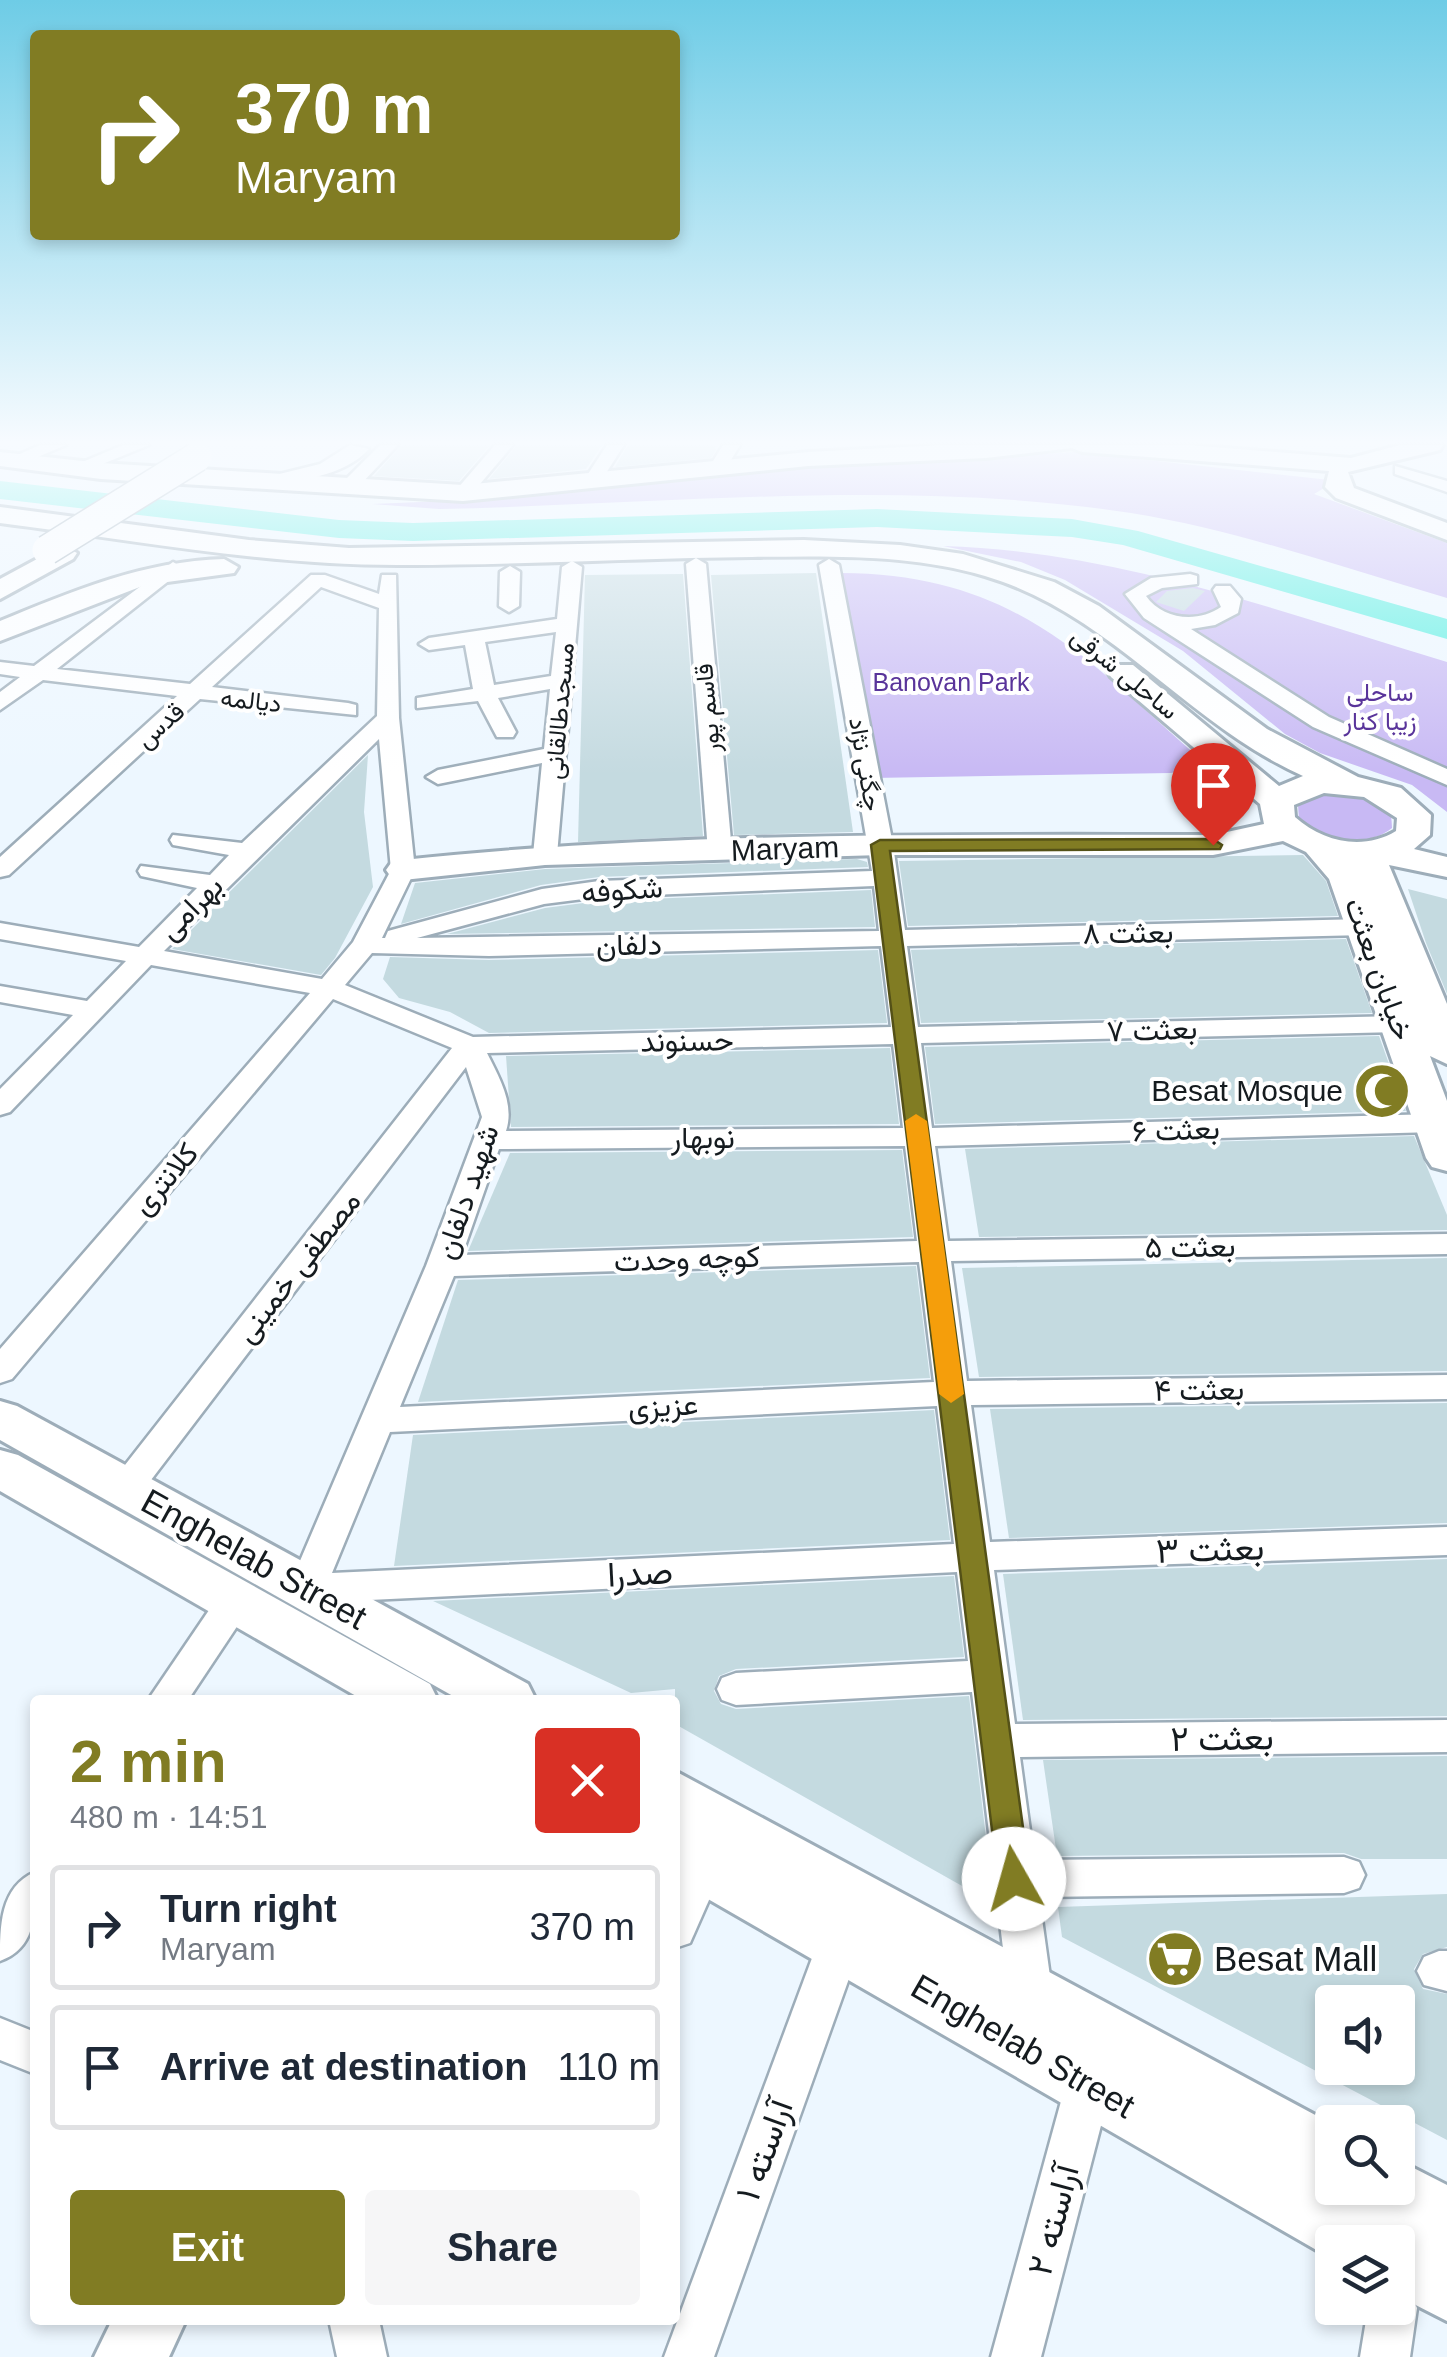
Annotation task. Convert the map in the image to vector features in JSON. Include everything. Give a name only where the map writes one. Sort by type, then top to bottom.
[{"type":"main road","points":[[0,578],[35,555]]},
{"type":"main road","points":[[0,591],[39,555]]},
{"type":"main road","points":[[96,592],[121,566],[114,555]]},
{"type":"main road","name":"ساحلی شرقی","points":[[190,555],[224,567],[389,592],[427,566],[829,564],[936,573],[1031,603],[1076,634],[1294,826]]},
{"type":"main road","points":[[322,555],[427,566]]},
{"type":"main road","points":[[505,566],[743,555]]},
{"type":"main road","points":[[908,555],[998,570],[1088,609],[1280,756],[1347,784],[1389,795],[1414,818],[1447,834]]},
{"type":"main road","points":[[0,632],[96,592],[173,568],[224,567]]},
{"type":"main road","points":[[1347,784],[1303,786],[1294,826],[1369,852],[1447,868]]},
{"type":"main road","points":[[1369,852],[1403,844],[1413,835],[1414,818]]},
{"type":"main road","name":"Maryam","points":[[403,870],[546,856],[720,852],[883,862],[1213,845],[1294,826]]},
{"type":"main road","name":"خیابان بعثت","points":[[1294,826],[1338,863],[1347,878],[1441,1140]]},
{"type":"main road","name":"خیابان بعثت","points":[[1369,852],[1447,1052]]},
{"type":"main road","name":"Enghelab Street","points":[[0,1418],[499,1695]]},
{"type":"main road","name":"Enghelab Street","points":[[4,1477],[401,1695]]},
{"type":"main road","name":"Enghelab Street","points":[[680,1799],[851,1922],[1089,2083],[1167,2097],[1315,2153]]},
{"type":"main road","name":"Enghelab Street","points":[[689,1858],[1032,1998],[1352,2225]]},
{"type":"main road","points":[[130,2357],[148,2325]]},
{"type":"street","name":"قاسم پور","points":[[696,564],[720,852]]},
{"type":"street","name":"چگنی نژاد","points":[[829,564],[883,862],[1032,1998]]},
{"type":"street","points":[[505,566],[508,606]]},
{"type":"street","name":"مسجدطالقانی","points":[[546,856],[572,567]]},
{"type":"street","points":[[0,703],[173,568]]},
{"type":"street","name":"قدس","points":[[0,870],[318,579]]},
{"type":"street","points":[[1190,580],[1158,582],[1135,594],[1146,611],[1321,722],[1447,778]]},
{"type":"street","points":[[1160,618],[1191,622],[1224,616],[1232,604],[1223,590]]},
{"type":"street","points":[[330,988],[365,945],[403,870],[388,718],[389,592]]},
{"type":"street","points":[[429,644],[567,624]]},
{"type":"street","points":[[474,638],[485,693],[505,732]]},
{"type":"street","name":"دیالمه","points":[[0,668],[348,710]]},
{"type":"street","points":[[425,703],[562,680]]},
{"type":"street","name":"بهرامی","points":[[1,1103],[247,851],[388,718]]},
{"type":"street","points":[[438,776],[555,754]]},
{"type":"street","points":[[182,840],[247,851]]},
{"type":"street","name":"شکوفه","points":[[365,945],[542,897],[883,862]]},
{"type":"street","points":[[150,871],[217,884]]},
{"type":"street","name":"بعثت ۸","points":[[892,938],[1364,927]]},
{"type":"street","points":[[0,931],[330,988],[469,1045]]},
{"type":"street","name":"دلفان","points":[[365,945],[489,948],[892,938]]},
{"type":"street","name":"کلانتری","points":[[0,1371],[330,988]]},
{"type":"street","points":[[0,994],[93,1010]]},
{"type":"street","name":"بعثت ۷","points":[[905,1037],[1399,1024]]},
{"type":"street","name":"حسنوند","points":[[469,1045],[905,1037]]},
{"type":"street","name":"شهید دلفان","points":[[306,1589],[442,1266],[496,1118],[487,1080],[469,1045]]},
{"type":"street","name":"مصطفی خمینی","points":[[126,1488],[469,1045]]},
{"type":"street","name":"بعثت ۶","points":[[918,1138],[1441,1140]]},
{"type":"street","name":"نوبهار","points":[[487,1140],[918,1138]]},
{"type":"street","name":"بعثت ۵","points":[[933,1250],[1447,1244]]},
{"type":"street","name":"کوچه وحدت","points":[[442,1266],[933,1250]]},
{"type":"street","name":"بعثت ۴","points":[[951,1393],[1447,1387]]},
{"type":"street","name":"عزیزی","points":[[375,1420],[951,1393]]},
{"type":"street","name":"بعثت ۳","points":[[972,1557],[1447,1541]]},
{"type":"street","name":"صدرا","points":[[306,1589],[972,1557]]},
{"type":"street","points":[[170,1695],[235,1601]]},
{"type":"street","points":[[736,1688],[988,1676]]},
{"type":"street","name":"بعثت ۲","points":[[996,1741],[1447,1736]]},
{"type":"street","points":[[680,1904],[689,1858]]},
{"type":"street","points":[[1014,1879],[1344,1876]]},
{"type":"street","points":[[0,1942],[30,1898]]},
{"type":"street","name":"آراسته ۱","points":[[688,2357],[851,1922]]},
{"type":"street","points":[[0,2039],[30,2051]]},
{"type":"street","name":"آراسته ۲","points":[[1016,2357],[1089,2083]]},
{"type":"street","points":[[355,2325],[362,2357]]},
{"type":"street","points":[[1386,2357],[1393,2325]]},
{"type":"green space","name":"ساحلی زیبا کنار","points":[[987,555],[1044,555],[1135,572],[1261,605],[1447,662],[1447,812],[1412,785],[1320,753],[1285,734],[1183,651],[1065,580],[1021,562]]},
{"type":"green space","points":[[1303,555],[1447,555],[1447,598]]},
{"type":"green space","name":"Banovan Park","points":[[841,573],[902,577],[955,588],[1002,606],[1084,657],[1207,765],[1171,773],[872,778]]},
{"type":"green space","points":[[1328,793],[1372,800],[1391,813],[1392,828],[1370,839],[1345,840],[1320,833],[1299,820],[1298,805]]},
{"type":"building","points":[[816,573],[853,832],[734,835],[711,575]]},
{"type":"building","points":[[683,574],[703,836],[578,842],[585,575]]},
{"type":"building","points":[[1167,591],[1205,591],[1184,611],[1156,602]]},
{"type":"building","points":[[368,755],[364,812],[373,887],[335,958],[321,975],[172,949]]},
{"type":"building","points":[[1303,855],[1326,881],[1338,916],[908,926],[899,861]]},
{"type":"building","points":[[857,859],[867,862],[868,867],[599,877],[541,885],[401,924],[415,883],[545,869]]},
{"type":"building","points":[[1408,889],[1447,899],[1447,994],[1426,943]]},
{"type":"building","points":[[871,890],[875,927],[447,934],[545,908],[599,901]]},
{"type":"building","points":[[1346,939],[1372,1013],[921,1023],[911,950]]},
{"type":"building","points":[[878,950],[887,1023],[489,1033],[450,1012],[399,998],[383,979],[390,957],[489,960]]},
{"type":"building","points":[[1379,1036],[1406,1111],[935,1124],[925,1047]]},
{"type":"building","points":[[890,1048],[899,1124],[511,1127],[506,1056]]},
{"type":"building","points":[[1414,1136],[1447,1215],[1447,1230],[979,1237],[965,1149]]},
{"type":"building","points":[[902,1150],[913,1237],[468,1251],[510,1153]]},
{"type":"building","points":[[1447,1258],[1447,1371],[979,1377],[962,1268]]},
{"type":"building","points":[[916,1266],[930,1378],[418,1402],[458,1280]]},
{"type":"building","points":[[1447,1403],[1447,1523],[1009,1538],[990,1409]]},
{"type":"building","points":[[934,1410],[950,1540],[394,1566],[413,1435]]},
{"type":"building","points":[[1447,1559],[1447,1716],[1023,1720],[1003,1574]]},
{"type":"building","points":[[954,1576],[964,1657],[736,1669],[719,1676],[714,1691],[721,1704],[736,1709],[969,1696],[994,1904],[680,1727],[680,1695],[675,1695],[675,1689],[631,1693],[433,1601]]},
{"type":"building","points":[[1447,1756],[1447,1859],[1361,1859],[1344,1853],[1057,1856],[1043,1760]]},
{"type":"building","points":[[1447,1894],[1447,1947],[1423,1954],[1414,1969],[1423,1989],[1447,1994],[1447,2140],[1415,2123],[1415,2105],[1381,2105],[1343,2085],[1415,2085],[1415,1985],[1315,1985],[1315,2070],[1062,1937],[1058,1907]]},
{"type":"waterway","points":[[1190,555],[1447,629]]},
{"type":"slow traffic","points":[[916,1121],[951,1394]]},
{"type":"place","name":"Besat Mosque","points":[[1382,1091]]},
{"type":"place","name":"Besat Mall","points":[[1175,1959]]},
{"type":"route","points":[[1014,1879],[880,845],[1213,845]]}]
